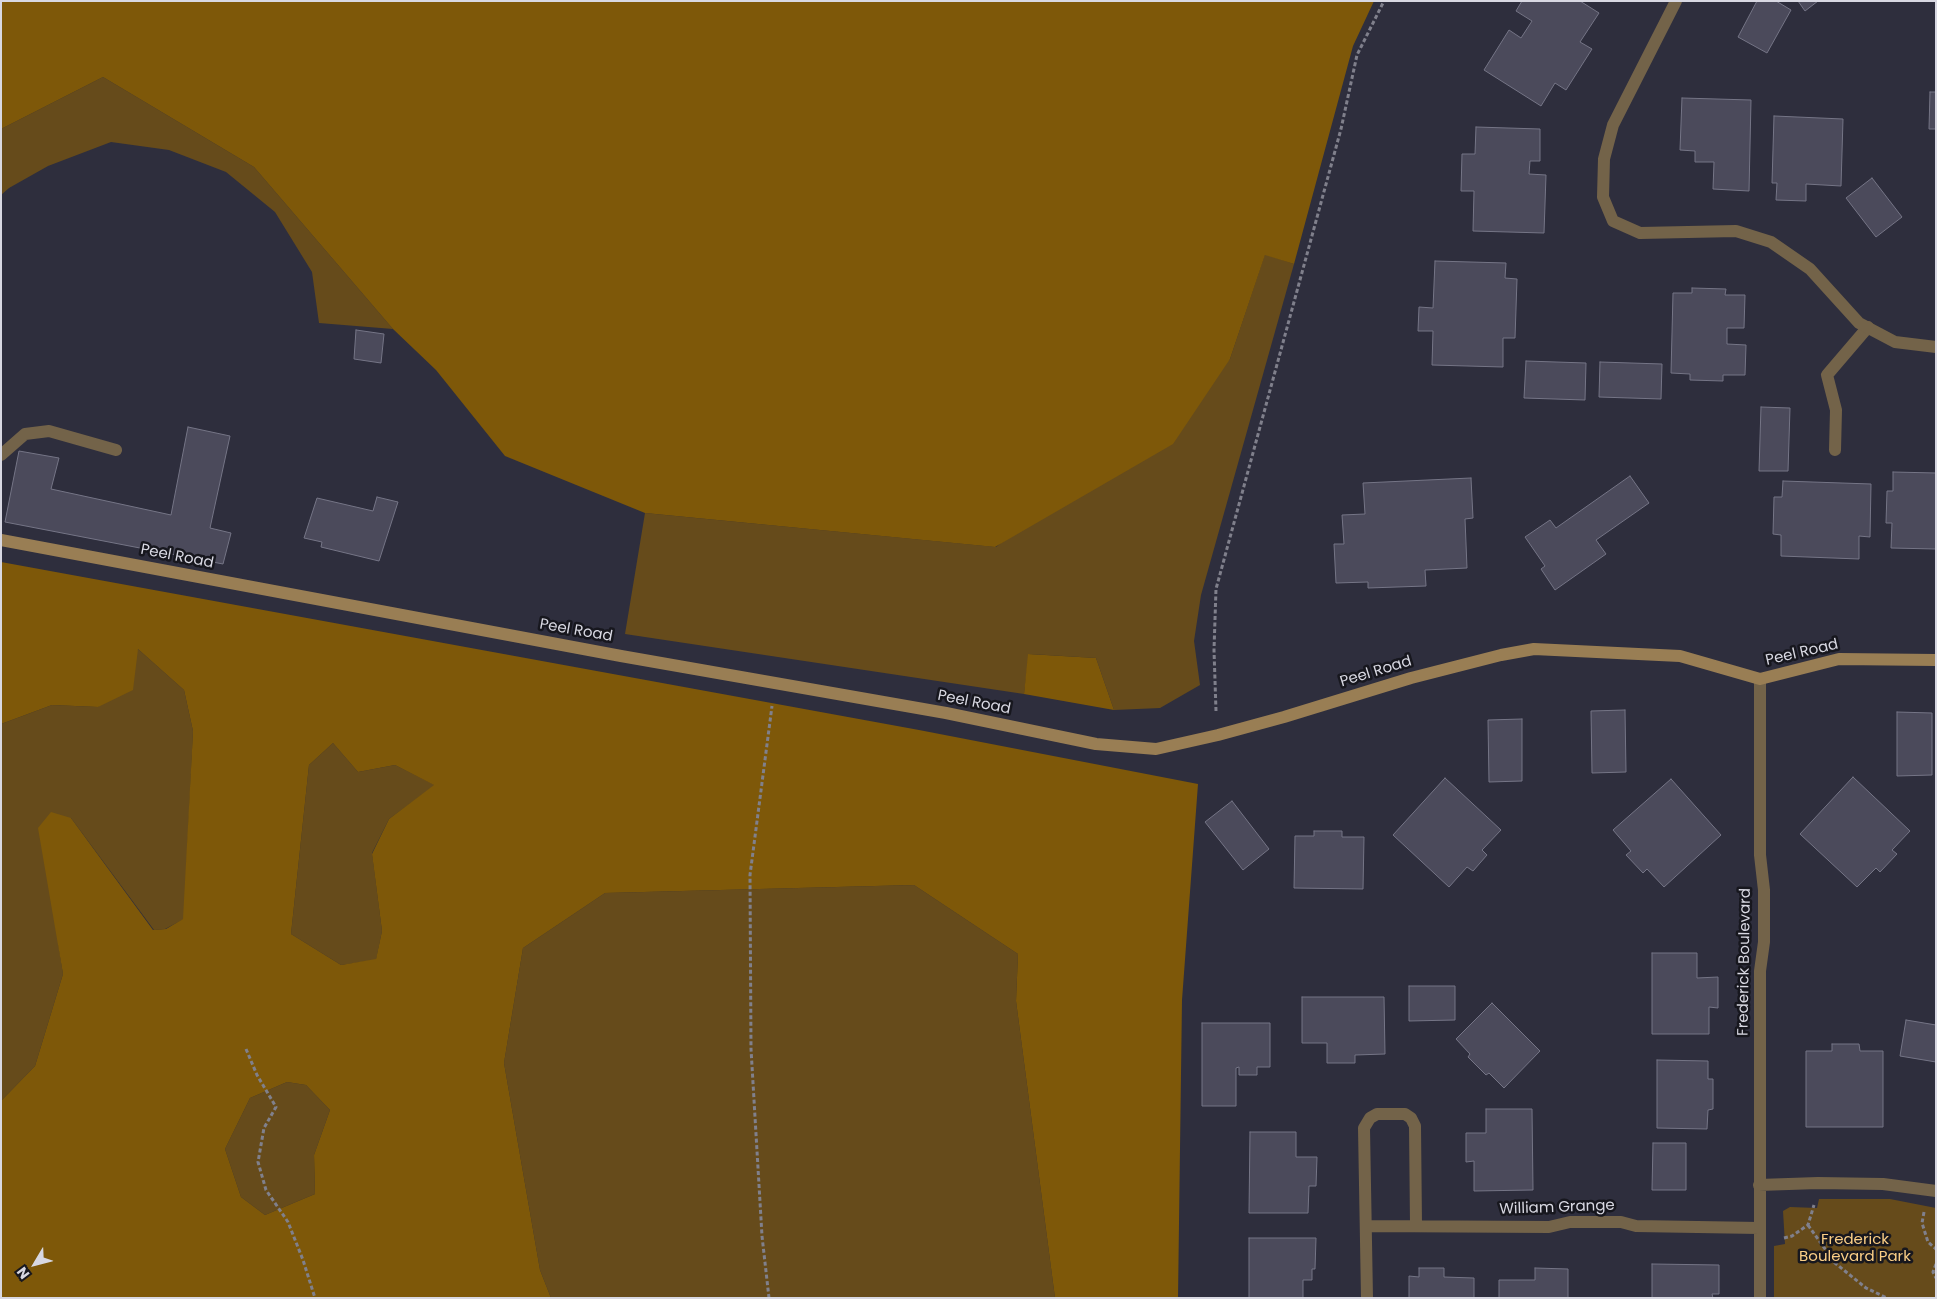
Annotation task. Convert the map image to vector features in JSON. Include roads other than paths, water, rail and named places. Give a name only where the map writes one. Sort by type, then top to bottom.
[{"type":"street","points":[[1676,1],[1613,125],[1604,160],[1603,197],[1613,221],[1640,233],[1736,231],[1771,242],[1810,269],[1859,323],[1895,342],[1936,347]]},
{"type":"street","points":[[1835,450],[1836,410],[1827,376],[1868,327]]},
{"type":"street","points":[[1,455],[24,434],[49,431],[116,450]]},
{"type":"street","name":"Peel Road","points":[[1,540],[611,655],[946,714],[1096,744],[1156,748],[1218,735],[1411,678],[1501,655],[1534,650],[1680,656],[1760,679],[1839,659],[1936,660]]},
{"type":"street","name":"Frederick Boulevard","points":[[1760,679],[1760,855],[1764,890],[1764,942],[1760,971],[1760,1298]]},
{"type":"street","points":[[1367,1298],[1364,1128],[1370,1118],[1377,1114],[1405,1114],[1411,1118],[1415,1126],[1416,1225]]},
{"type":"street","points":[[1759,1185],[1818,1183],[1883,1184],[1932,1190]]},
{"type":"street","name":"William Grange","points":[[1366,1226],[1549,1227],[1570,1222],[1620,1222],[1636,1226],[1759,1228]]},
{"type":"park label","name":"Frederick Boulevard Park","points":[[1855,1248]]}]
